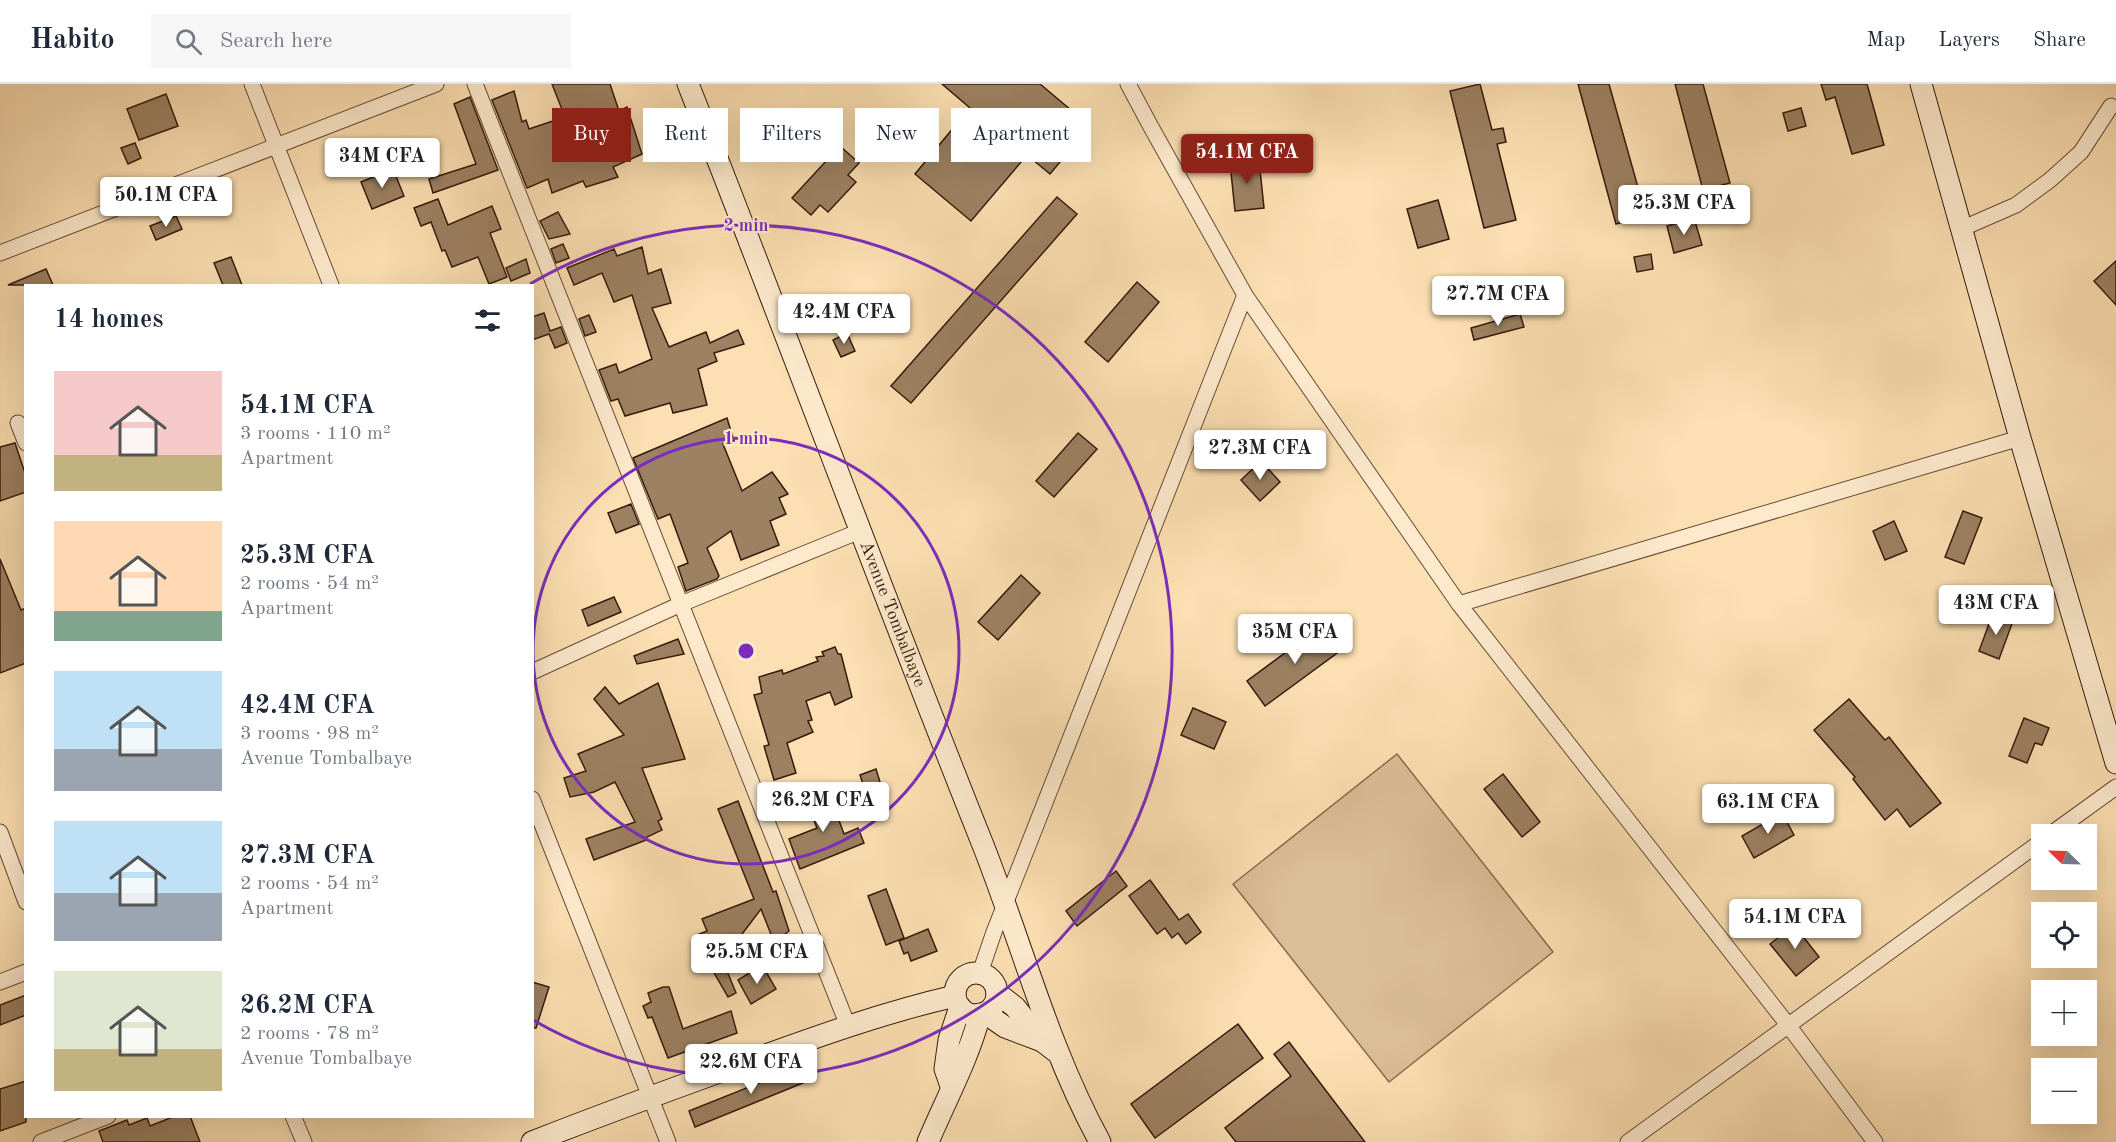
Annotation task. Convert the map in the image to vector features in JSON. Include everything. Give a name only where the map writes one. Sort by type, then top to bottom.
[{"type":"street","points":[[252,84],[331,284]]},
{"type":"street","points":[[0,253],[436,84]]},
{"type":"street","points":[[475,84],[848,1026]]},
{"type":"street","name":"Avenue Tombalbaye","points":[[688,84],[904,648],[1006,903],[1050,1047],[1101,1142]]},
{"type":"street","points":[[1128,84],[1245,295],[1459,604],[1788,1025],[1875,1142]]},
{"type":"street","points":[[1921,84],[2020,438],[2116,763]]},
{"type":"street","points":[[1961,229],[2016,205],[2050,180],[2081,152],[2111,106]]},
{"type":"street","points":[[980,973],[1245,295]]},
{"type":"street","points":[[18,423],[24,438]]},
{"type":"street","points":[[1459,604],[2020,438]]},
{"type":"street","points":[[534,671],[681,604],[860,531]]},
{"type":"street","points":[[2065,824],[2116,787]]},
{"type":"street","points":[[534,804],[668,1142]]},
{"type":"street","points":[[0,832],[24,897]]},
{"type":"street","points":[[1628,1142],[2031,849]]},
{"type":"street","points":[[0,982],[24,973]]},
{"type":"street","points":[[951,1086],[945,1070],[957,1001],[956,987],[968,974],[980,973],[991,979],[997,993],[1015,1007],[1050,1047]]},
{"type":"street","points":[[928,1142],[951,1086],[960,1074],[982,1014],[994,1005],[997,993]]},
{"type":"street","points":[[532,1142],[649,1097],[848,1026],[900,1009],[957,1001]]},
{"type":"street","points":[[957,1001],[969,1014],[982,1014],[1050,1047]]},
{"type":"street","points":[[41,1142],[103,1118]]},
{"type":"street","points":[[294,1118],[304,1142]]},
{"type":"shaded area","points":[[1397,754],[1553,952],[1389,1082],[1233,884]]},
{"type":"building","points":[[552,84],[610,84],[618,108],[561,108]]},
{"type":"building","points":[[942,84],[1040,84],[1069,108],[970,108]]},
{"type":"building","points":[[1480,84],[1492,130],[1503,128],[1506,142],[1497,144],[1516,220],[1484,228],[1450,91]]},
{"type":"building","points":[[1578,84],[1609,84],[1646,216],[1616,224]]},
{"type":"building","points":[[1675,84],[1703,84],[1730,183],[1703,190]]},
{"type":"building","points":[[1821,84],[1867,84],[1884,145],[1852,154],[1835,97],[1826,100]]},
{"type":"building","points":[[514,91],[522,122],[526,120],[529,129],[552,121],[552,162],[624,162],[613,167],[618,177],[586,187],[583,181],[552,193],[548,179],[527,188],[492,100]]},
{"type":"building","points":[[166,94],[178,126],[139,140],[127,109]]},
{"type":"building","points":[[470,97],[498,170],[433,193],[429,179],[476,164],[454,104]]},
{"type":"building","points":[[1801,108],[1806,126],[1788,131],[1783,113]]},
{"type":"building","points":[[631,120],[642,154],[631,159]]},
{"type":"building","points":[[951,131],[951,162],[1021,162],[971,221],[915,174],[925,162],[939,162],[939,145]]},
{"type":"building","points":[[135,143],[141,158],[128,164],[121,148]]},
{"type":"building","points":[[843,149],[855,162],[859,163],[848,175],[856,182],[828,212],[820,205],[811,215],[792,198],[825,162],[843,162]]},
{"type":"building","points":[[1259,160],[1264,208],[1235,211],[1230,163]]},
{"type":"building","points":[[1035,162],[1060,162],[1050,174]]},
{"type":"building","points":[[393,169],[404,196],[372,209],[361,182]]},
{"type":"building","points":[[1057,197],[1077,214],[911,403],[891,386]]},
{"type":"building","points":[[438,199],[448,225],[492,206],[501,229],[490,233],[507,277],[489,284],[478,257],[452,267],[445,250],[442,251],[431,222],[421,226],[414,208]]},
{"type":"building","points":[[1438,200],[1449,239],[1418,248],[1407,209]]},
{"type":"building","points":[[558,212],[570,234],[549,239],[540,221]]},
{"type":"building","points":[[176,216],[182,229],[156,240],[150,226]]},
{"type":"building","points":[[1694,218],[1702,245],[1674,253],[1667,226]]},
{"type":"building","points":[[563,244],[569,258],[556,263],[551,249]]},
{"type":"building","points":[[642,247],[648,274],[661,269],[671,303],[652,308],[669,347],[706,332],[710,343],[738,330],[744,344],[714,353],[717,361],[698,369],[707,405],[673,413],[670,403],[625,416],[618,399],[611,401],[599,370],[616,364],[619,373],[652,359],[632,295],[614,302],[602,273],[574,285],[567,268],[614,249],[617,256]]},
{"type":"building","points":[[1651,254],[1653,269],[1637,272],[1634,257]]},
{"type":"building","points":[[231,257],[242,284],[223,284],[214,263]]},
{"type":"building","points":[[526,259],[530,273],[511,281],[506,268]]},
{"type":"building","points":[[2116,261],[2116,305],[2094,281]]},
{"type":"building","points":[[46,269],[53,284],[24,284],[8,285]]},
{"type":"building","points":[[1137,282],[1159,302],[1108,362],[1085,342]]},
{"type":"building","points":[[544,313],[550,331],[561,327],[567,343],[555,348],[549,334],[534,339],[534,316]]},
{"type":"building","points":[[1520,314],[1524,327],[1474,340],[1471,328]]},
{"type":"building","points":[[589,315],[596,332],[585,336],[579,319]]},
{"type":"building","points":[[847,333],[855,351],[841,357],[833,340]]},
{"type":"building","points":[[727,418],[734,441],[723,444],[742,491],[772,472],[788,494],[779,498],[786,514],[770,521],[779,545],[741,560],[731,531],[707,548],[719,576],[717,579],[686,591],[678,567],[688,563],[670,514],[658,519],[633,458]]},
{"type":"building","points":[[1078,433],[1097,449],[1054,497],[1036,481]]},
{"type":"building","points":[[15,443],[24,470],[24,493],[0,501],[0,447]]},
{"type":"building","points":[[1261,461],[1280,482],[1260,501],[1241,480]]},
{"type":"building","points":[[631,504],[639,524],[616,533],[608,513]]},
{"type":"building","points":[[1963,511],[1982,518],[1964,564],[1945,557]]},
{"type":"building","points":[[1894,521],[1907,551],[1885,560],[1873,531]]},
{"type":"building","points":[[0,559],[21,610],[24,609],[24,664],[0,673]]},
{"type":"building","points":[[1021,575],[1040,593],[998,640],[978,622]]},
{"type":"building","points":[[614,597],[621,612],[588,626],[582,610]]},
{"type":"building","points":[[1993,613],[2013,621],[1999,659],[1979,651]]},
{"type":"building","points":[[1315,628],[1326,643],[1339,633],[1348,645],[1265,706],[1247,681]]},
{"type":"building","points":[[678,639],[684,654],[637,664],[634,656]]},
{"type":"building","points":[[835,647],[838,654],[841,654],[852,697],[835,705],[830,692],[806,701],[812,720],[808,721],[813,732],[787,743],[796,773],[774,780],[764,746],[769,745],[754,695],[762,693],[759,677],[782,670],[783,674],[818,661],[816,657],[824,656],[822,652]]},
{"type":"building","points":[[658,683],[685,759],[642,768],[662,819],[658,821],[662,830],[645,838],[646,840],[594,860],[586,839],[635,822],[615,782],[594,792],[570,797],[564,778],[586,771],[578,754],[624,735],[594,699],[605,687],[619,704]]},
{"type":"building","points":[[1849,699],[1885,740],[1889,737],[1941,803],[1910,827],[1897,809],[1885,820],[1853,779],[1855,777],[1814,730]]},
{"type":"building","points":[[1193,708],[1226,722],[1214,749],[1181,735]]},
{"type":"building","points":[[2024,718],[2049,728],[2042,745],[2035,743],[2027,763],[2009,756]]},
{"type":"building","points":[[876,769],[880,782],[864,787],[860,775]]},
{"type":"building","points":[[1503,774],[1540,822],[1522,837],[1484,789]]},
{"type":"building","points":[[827,788],[844,834],[858,828],[864,843],[800,869],[789,839],[817,828],[805,797]]},
{"type":"building","points":[[738,801],[773,892],[776,891],[789,931],[774,942],[761,909],[736,942],[706,953],[697,935],[707,931],[702,919],[754,899],[718,809]]},
{"type":"building","points":[[1782,813],[1794,835],[1754,858],[1742,836]]},
{"type":"building","points":[[1116,871],[1127,886],[1077,926],[1066,911]]},
{"type":"building","points":[[1150,880],[1179,920],[1188,914],[1201,932],[1186,944],[1178,933],[1172,938],[1165,928],[1157,934],[1129,896]]},
{"type":"building","points":[[886,889],[904,938],[886,945],[868,896]]},
{"type":"building","points":[[1794,925],[1819,957],[1796,976],[1770,944]]},
{"type":"building","points":[[928,929],[937,951],[911,961],[908,952],[904,954],[899,941]]},
{"type":"building","points":[[720,954],[736,993],[728,997],[706,959]]},
{"type":"building","points":[[762,965],[776,989],[751,1004],[738,980]]},
{"type":"building","points":[[534,983],[549,987],[536,1028],[534,1028]]},
{"type":"building","points":[[669,987],[683,1029],[731,1011],[737,1033],[668,1058],[652,1017],[648,1018],[643,1006],[651,1002],[648,993]]},
{"type":"building","points":[[24,996],[24,1016],[0,1025],[0,1005]]},
{"type":"building","points":[[1238,1024],[1263,1058],[1155,1138],[1131,1104]]},
{"type":"building","points":[[1289,1042],[1365,1142],[1236,1142],[1225,1128],[1291,1076],[1274,1054]]},
{"type":"building","points":[[809,1063],[815,1078],[695,1127],[689,1111]]},
{"type":"building","points":[[24,1082],[26,1122],[0,1131],[0,1089]]},
{"type":"building","points":[[147,1118],[150,1126],[170,1118],[191,1118],[200,1142],[103,1142],[99,1131],[127,1120],[129,1125]]}]
